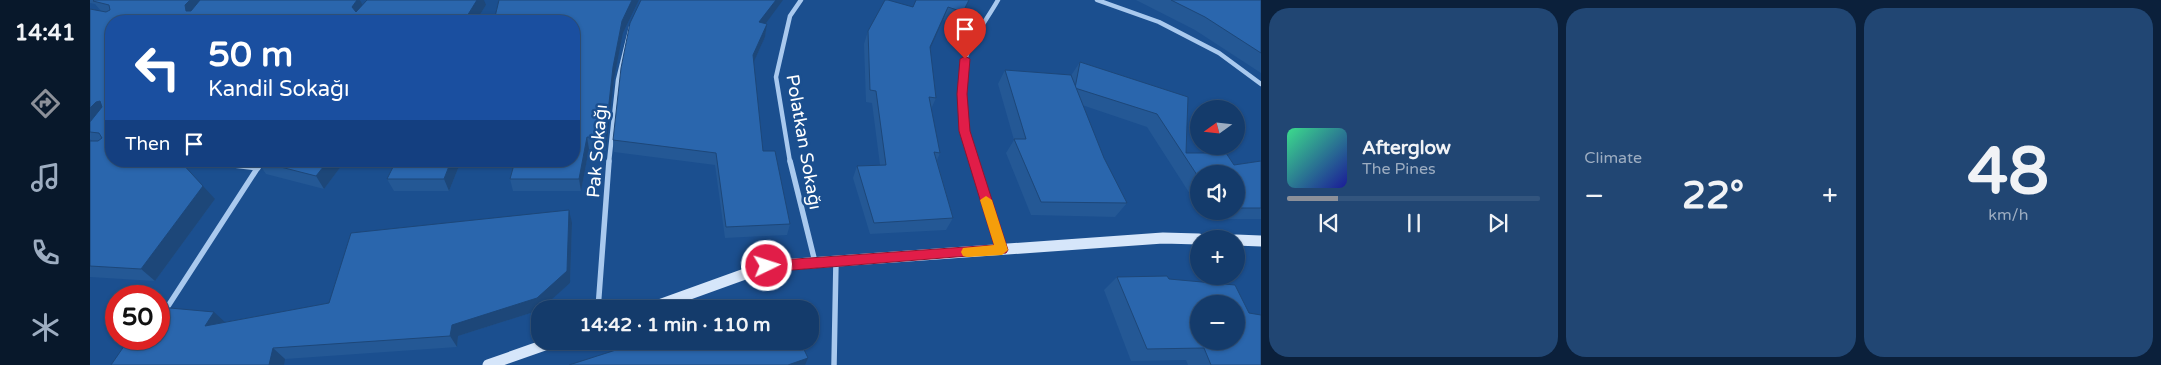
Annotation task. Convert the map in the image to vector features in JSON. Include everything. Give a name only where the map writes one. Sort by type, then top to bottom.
[{"type":"main road","points":[[673,300],[767,266],[1163,238],[1190,239]]},
{"type":"main road","points":[[1245,240],[1261,241]]},
{"type":"main road","points":[[488,365],[531,350]]},
{"type":"street","name":"Polatkan Sokağı","points":[[801,0],[790,16],[776,77],[792,176],[815,263]]},
{"type":"street","points":[[998,0],[965,59],[962,94],[964,131],[1002,250]]},
{"type":"street","points":[[1097,0],[1159,22],[1218,53],[1261,84]]},
{"type":"street","name":"Pak Sokağı","points":[[599,300],[610,149],[618,80],[628,34],[635,17]]},
{"type":"street","points":[[170,303],[258,168],[250,167]]},
{"type":"street","points":[[834,365],[836,261]]},
{"type":"building","points":[[190,0],[185,5],[186,11],[191,11],[200,0],[357,0],[352,7],[356,12],[367,0],[477,0],[468,15],[105,15],[105,167],[186,167],[203,186],[141,269],[90,266],[90,141],[98,141],[102,138],[99,133],[90,132],[90,122],[102,107],[100,101],[90,108],[90,9],[106,12],[110,10],[109,5],[93,1]]},
{"type":"building","points":[[499,0],[632,0],[622,21],[613,67],[605,139],[587,137],[579,179],[510,179],[513,167],[580,167],[580,15],[495,15]]},
{"type":"building","points":[[641,0],[776,0],[759,22],[767,24],[753,55],[763,151],[775,151],[790,224],[726,227],[716,153],[613,140],[621,68],[630,23]]},
{"type":"building","points":[[885,0],[913,7],[916,0],[969,0],[963,12],[948,7],[930,47],[936,98],[929,97],[940,153],[934,152],[953,218],[874,223],[857,166],[886,165],[876,91],[870,90],[868,31]]},
{"type":"building","points":[[1171,0],[1261,0],[1261,53],[1205,17]]},
{"type":"building","points":[[1080,62],[1188,97],[1186,153],[1190,153],[1190,155],[1227,155],[1234,165],[1190,165],[1157,114],[1075,88]]},
{"type":"building","points":[[1005,70],[1071,75],[1104,158],[1127,203],[1041,202],[1014,139],[1026,139]]},
{"type":"building","points":[[1261,161],[1261,208],[1245,208],[1245,165],[1234,165]]},
{"type":"building","points":[[281,167],[323,167],[316,176]]},
{"type":"building","points":[[393,167],[449,167],[444,179],[387,179]]},
{"type":"building","points":[[569,210],[567,271],[537,298],[452,325],[450,336],[273,348],[269,365],[111,365],[121,350],[170,350],[170,308],[214,312],[205,326],[329,303],[351,233]]},
{"type":"building","points":[[1167,276],[1169,279],[1190,281],[1190,285],[1235,285],[1240,295],[1190,295],[1190,348],[1147,349],[1117,277]]},
{"type":"building","points":[[1245,305],[1249,313],[1261,315],[1261,365],[1211,365],[1205,350],[1245,350]]},
{"type":"building","points":[[616,350],[804,350],[808,358],[788,365],[569,365]]},
{"type":"slow traffic","points":[[967,252],[1002,250],[986,200]]},
{"type":"route","points":[[767,266],[1002,250],[964,131],[962,94],[965,59]]}]
